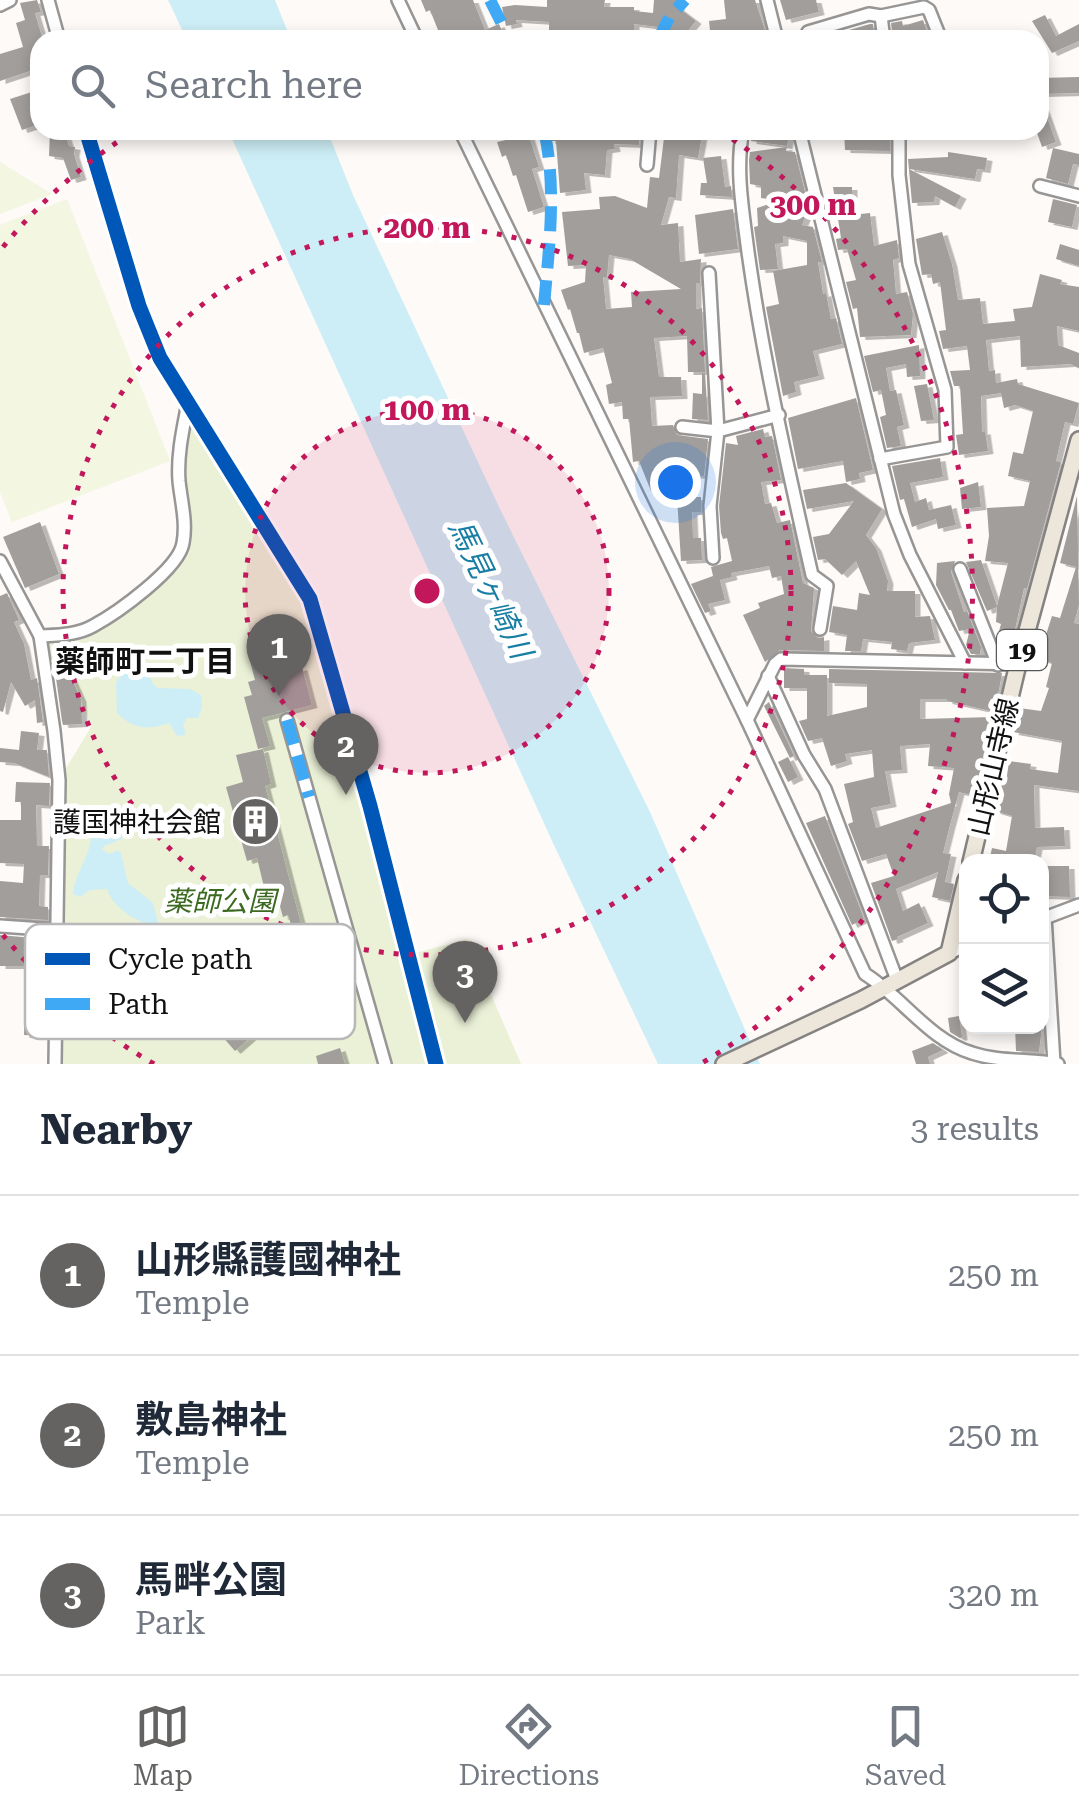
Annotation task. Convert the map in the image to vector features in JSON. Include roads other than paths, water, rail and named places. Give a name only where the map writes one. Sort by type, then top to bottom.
[{"type":"main road","name":"山形山寺線","points":[[973,854],[1018,664],[1079,440]]},
{"type":"main road","points":[[724,1064],[861,1000],[949,952],[959,910]]},
{"type":"street","points":[[0,5],[10,0]]},
{"type":"street","points":[[48,0],[56,30]]},
{"type":"street","points":[[398,0],[412,30]]},
{"type":"street","points":[[767,0],[774,30]]},
{"type":"street","points":[[815,30],[869,14],[881,16],[924,7],[937,30]]},
{"type":"street","points":[[881,16],[883,30]]},
{"type":"street","points":[[89,140],[139,306],[160,358],[310,599],[370,806],[436,1064]]},
{"type":"street","points":[[465,140],[865,974],[891,983]]},
{"type":"street","points":[[647,165],[649,140]]},
{"type":"street","points":[[741,140],[747,240],[757,317],[812,575],[826,586],[820,629]]},
{"type":"street","points":[[801,140],[894,514],[910,555],[965,663]]},
{"type":"street","points":[[880,459],[947,448],[945,390],[909,264],[898,140]]},
{"type":"street","points":[[1040,186],[1079,196]]},
{"type":"street","points":[[709,273],[718,431],[710,506],[714,558]]},
{"type":"street","points":[[40,636],[73,634],[93,626],[172,566],[183,547],[185,522],[179,477],[188,403]]},
{"type":"street","points":[[682,427],[718,431],[778,415]]},
{"type":"street","points":[[0,561],[4,582],[40,636],[59,780],[57,924]]},
{"type":"street","points":[[960,570],[998,665]]},
{"type":"street","points":[[746,720],[781,659],[1018,664]]},
{"type":"street","points":[[768,676],[804,755],[825,789],[891,983],[945,1041],[974,1059],[1056,1064],[1045,944]]},
{"type":"street","points":[[287,720],[345,924]]},
{"type":"street","points":[[1049,916],[1079,905]]},
{"type":"street","points":[[0,926],[25,928]]},
{"type":"street","points":[[949,952],[959,948]]},
{"type":"street","points":[[355,959],[385,1064]]},
{"type":"street","points":[[55,1039],[55,1064]]},
{"type":"water","points":[[168,0],[275,0],[287,30],[182,30]]},
{"type":"water","name":"馬見ヶ崎川","points":[[233,140],[331,140],[500,509],[650,812],[760,1064],[658,1064]]},
{"type":"water","points":[[140,661],[158,688],[190,689],[201,695],[198,718],[187,718],[183,724],[186,735],[177,736],[169,723],[155,727],[135,725],[117,713],[116,683],[127,665]]},
{"type":"water","points":[[100,827],[121,835],[122,839],[102,850],[121,853],[128,883],[153,903],[158,924],[128,914],[107,889],[90,890],[80,897],[73,894],[91,835]]},
{"type":"place","name":"山形縣護國神社","points":[[279,696]]},
{"type":"place","name":"敷島神社","points":[[346,795]]},
{"type":"place","name":"護国神社会館","points":[[256,822]]},
{"type":"place","name":"馬畔公園","points":[[465,1023]]},
{"type":"district","name":"薬師町二丁目","points":[[145,662]]},
{"type":"park label","name":"薬師公園","points":[[220,901]]}]
